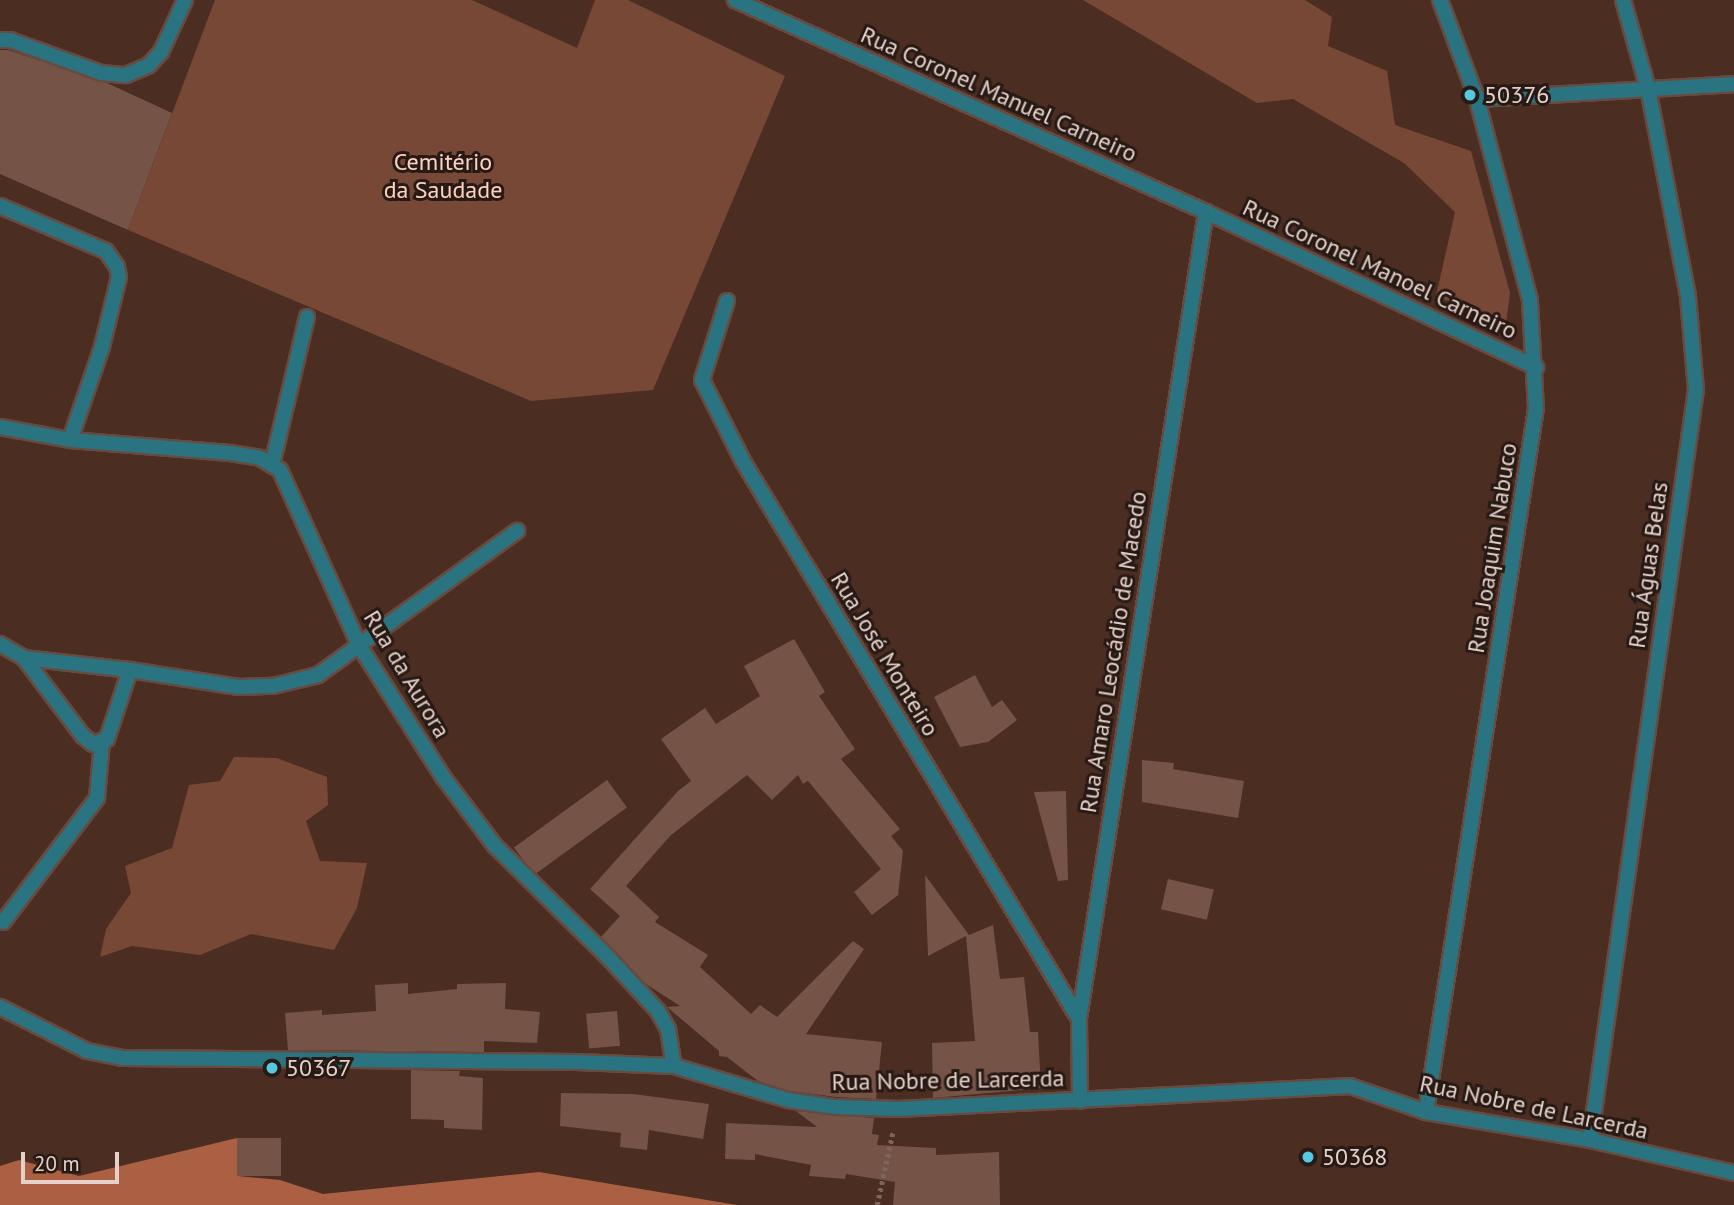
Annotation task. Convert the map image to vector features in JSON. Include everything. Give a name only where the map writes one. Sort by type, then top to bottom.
[{"type":"street","points":[[0,40],[10,40],[101,73],[126,75],[149,65],[161,52],[185,0]]},
{"type":"street","name":"Rua Coronel Manuel Carneiro","points":[[735,0],[1206,212]]},
{"type":"street","name":"Rua Joaquim Nabuco","points":[[1426,1112],[1536,409],[1536,367],[1530,300],[1477,99],[1440,0]]},
{"type":"street","name":"Rua Águas Belas","points":[[1590,1140],[1696,390],[1688,296],[1648,89],[1623,0]]},
{"type":"street","points":[[1477,99],[1734,84]]},
{"type":"street","points":[[0,206],[106,251],[117,267],[119,277],[102,346],[69,440]]},
{"type":"street","name":"Rua Coronel Manoel Carneiro","points":[[1206,212],[1536,367]]},
{"type":"street","name":"Rua Amaro Leocádio de Macedo","points":[[1080,1101],[1079,1019],[1206,212]]},
{"type":"street","name":"Rua José Monteiro","points":[[727,301],[702,380],[744,463],[1079,1019]]},
{"type":"street","points":[[0,427],[69,440],[230,453],[260,458],[272,465],[307,317]]},
{"type":"street","name":"Rua da Aurora","points":[[272,465],[280,470],[360,647],[443,777],[495,846],[607,956],[658,1011],[668,1029],[674,1066]]},
{"type":"street","points":[[24,658],[130,670],[239,687],[273,686],[318,675],[517,531]]},
{"type":"street","points":[[0,644],[24,658],[83,736],[93,744],[111,734],[130,670]]},
{"type":"street","points":[[3,922],[97,798],[102,741]]},
{"type":"street","name":"Rua Nobre de Larcerda","points":[[0,1007],[87,1051],[133,1059],[577,1062],[674,1066],[788,1100],[835,1107],[898,1109],[1340,1085],[1361,1088],[1426,1112],[1590,1140],[1734,1173]]},
{"type":"path","points":[[877,1205],[898,1109]]},
{"type":"green space","name":"Cemitério da Saudade","points":[[215,0],[472,0],[577,48],[595,0],[628,0],[785,76],[653,390],[531,401],[128,230]]},
{"type":"green space","points":[[1083,0],[1305,0],[1332,17],[1328,46],[1387,71],[1395,125],[1471,151],[1510,293],[1506,324],[1436,296],[1455,212],[1404,163],[1293,99],[1257,103]]},
{"type":"green space","points":[[234,757],[277,758],[327,777],[328,805],[306,821],[320,861],[367,863],[357,908],[334,950],[251,934],[200,955],[132,946],[100,957],[106,929],[131,893],[125,866],[172,848],[189,785],[220,781]]},
{"type":"shaded area","points":[[237,1138],[238,1176],[280,1180],[323,1194],[539,1172],[737,1205],[0,1205],[0,1166],[19,1160],[79,1176]]},
{"type":"building","points":[[0,50],[8,50],[107,83],[172,113],[128,230],[0,174]]},
{"type":"building","points":[[794,639],[825,692],[819,696],[855,749],[841,759],[900,829],[891,836],[903,851],[898,895],[872,915],[854,892],[881,869],[808,781],[803,784],[798,775],[772,800],[747,775],[670,836],[626,886],[659,917],[655,922],[708,955],[700,967],[751,1014],[760,1005],[777,1017],[853,941],[864,949],[806,1034],[882,1042],[876,1099],[790,1091],[758,1081],[727,1057],[719,1056],[719,1051],[667,1007],[680,1006],[646,984],[601,937],[620,916],[590,889],[678,791],[691,781],[661,739],[705,708],[716,724],[760,696],[744,666]]},
{"type":"building","points":[[975,675],[992,707],[1002,700],[1017,720],[988,742],[960,747],[934,697]]},
{"type":"building","points":[[1142,760],[1174,763],[1173,769],[1244,781],[1238,818],[1142,802]]},
{"type":"building","points":[[607,780],[627,808],[534,875],[514,848]]},
{"type":"building","points":[[1066,791],[1068,880],[1058,881],[1034,792]]},
{"type":"building","points":[[925,875],[969,935],[993,925],[1000,979],[1024,977],[1030,1032],[1038,1032],[1041,1088],[933,1098],[932,1043],[975,1041],[966,936],[928,956]]},
{"type":"building","points":[[1168,879],[1214,890],[1207,920],[1161,909]]},
{"type":"building","points":[[408,983],[408,994],[457,989],[457,984],[506,983],[505,1009],[540,1012],[537,1043],[484,1041],[484,1052],[288,1050],[285,1013],[322,1010],[322,1015],[376,1011],[375,985]]},
{"type":"building","points":[[617,1011],[620,1046],[589,1049],[586,1014]]},
{"type":"building","points":[[411,1070],[460,1071],[459,1076],[483,1078],[482,1130],[444,1128],[444,1120],[411,1119]]},
{"type":"building","points":[[561,1093],[633,1094],[709,1104],[703,1139],[649,1130],[647,1150],[620,1147],[621,1133],[560,1126]]},
{"type":"building","points":[[796,1111],[874,1118],[872,1134],[879,1135],[877,1145],[936,1148],[936,1155],[999,1152],[1000,1205],[893,1205],[895,1182],[846,1174],[845,1179],[809,1176],[811,1165],[755,1154],[755,1160],[725,1159],[726,1123],[817,1127]]},
{"type":"building","points":[[237,1138],[281,1138],[281,1176],[237,1176]]},
{"type":"place","name":"50376","points":[[1470,95]]},
{"type":"place","name":"50367","points":[[272,1068]]},
{"type":"place","name":"50368","points":[[1308,1157]]}]
